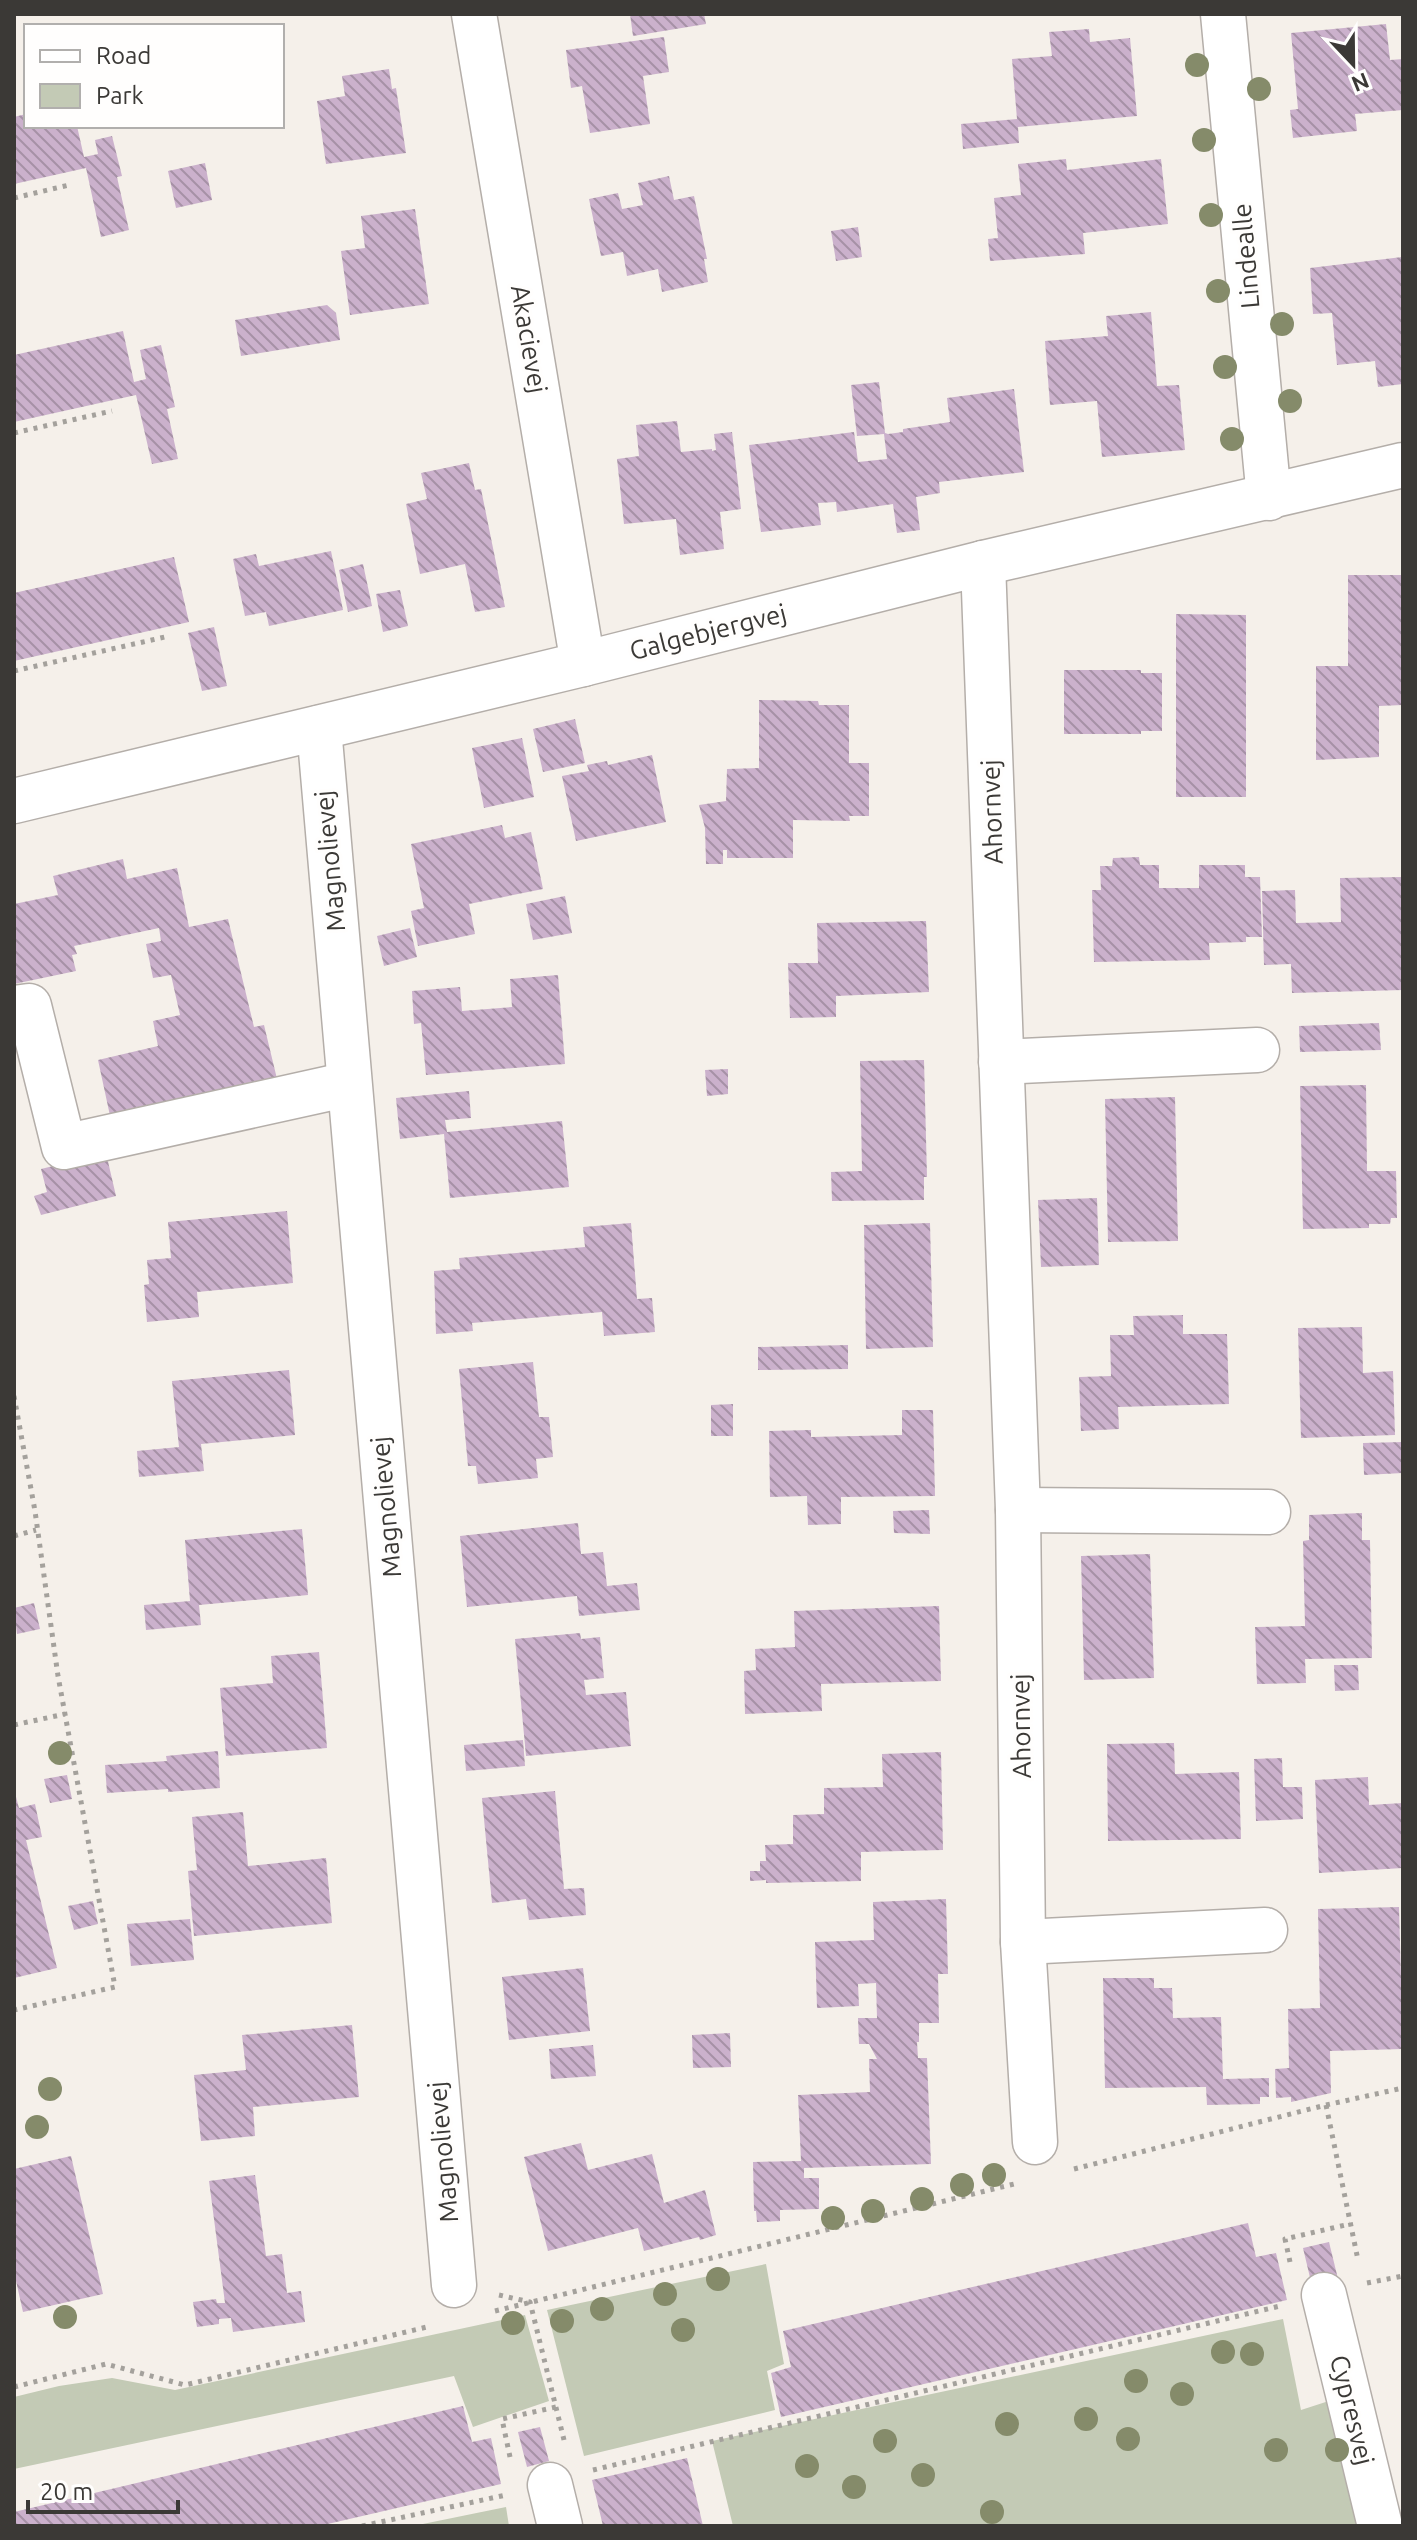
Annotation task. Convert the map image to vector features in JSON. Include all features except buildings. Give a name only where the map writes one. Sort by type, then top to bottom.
[{"type":"street","name":"Akacievej","points":[[474,14],[583,664]]},
{"type":"street","name":"Lindealle","points":[[1223,14],[1269,498]]},
{"type":"street","name":"Galgebjergvej","points":[[14,801],[583,664],[983,563],[1403,465]]},
{"type":"street","name":"Ahornvej","points":[[983,563],[1018,1510],[1028,2162]]},
{"type":"street","name":"Magnolievej","points":[[319,728],[460,2308]]},
{"type":"street","points":[[14,1008],[29,1006],[64,1147],[349,1084]]},
{"type":"street","points":[[1001,1062],[1257,1050]]},
{"type":"street","points":[[1018,1510],[1268,1512]]},
{"type":"street","points":[[1023,1942],[1265,1930]]},
{"type":"street","name":"Cypresvej","points":[[1343,2290],[1380,2526]]},
{"type":"path","points":[[14,198],[69,185]]},
{"type":"path","points":[[14,433],[112,411]]},
{"type":"path","points":[[14,671],[165,637]]},
{"type":"path","points":[[14,1396],[35,1511],[65,1714],[115,1987],[14,2010]]},
{"type":"path","points":[[14,1536],[37,1530]]},
{"type":"path","points":[[14,1725],[65,1714]]},
{"type":"path","points":[[1067,2170],[1403,2088]]},
{"type":"path","points":[[1326,2105],[1343,2290]]},
{"type":"path","points":[[14,2387],[106,2364],[185,2385],[460,2308],[530,2302],[1028,2162]]},
{"type":"path","points":[[362,2526],[550,2494],[1403,2276]]},
{"type":"path","points":[[530,2302],[556,2407],[550,2494]]},
{"type":"path","points":[[550,2494],[502,2419],[556,2407]]},
{"type":"green space","points":[[766,2264],[784,2364],[767,2371],[775,2410],[584,2456],[547,2310]]},
{"type":"green space","points":[[525,2315],[549,2401],[473,2427],[454,2376],[14,2469],[14,2397],[112,2378],[175,2390]]},
{"type":"green space","points":[[1283,2319],[1301,2410],[1335,2399],[1367,2526],[733,2526],[712,2441]]},
{"type":"green space","points":[[506,2507],[509,2526],[413,2526]]}]
